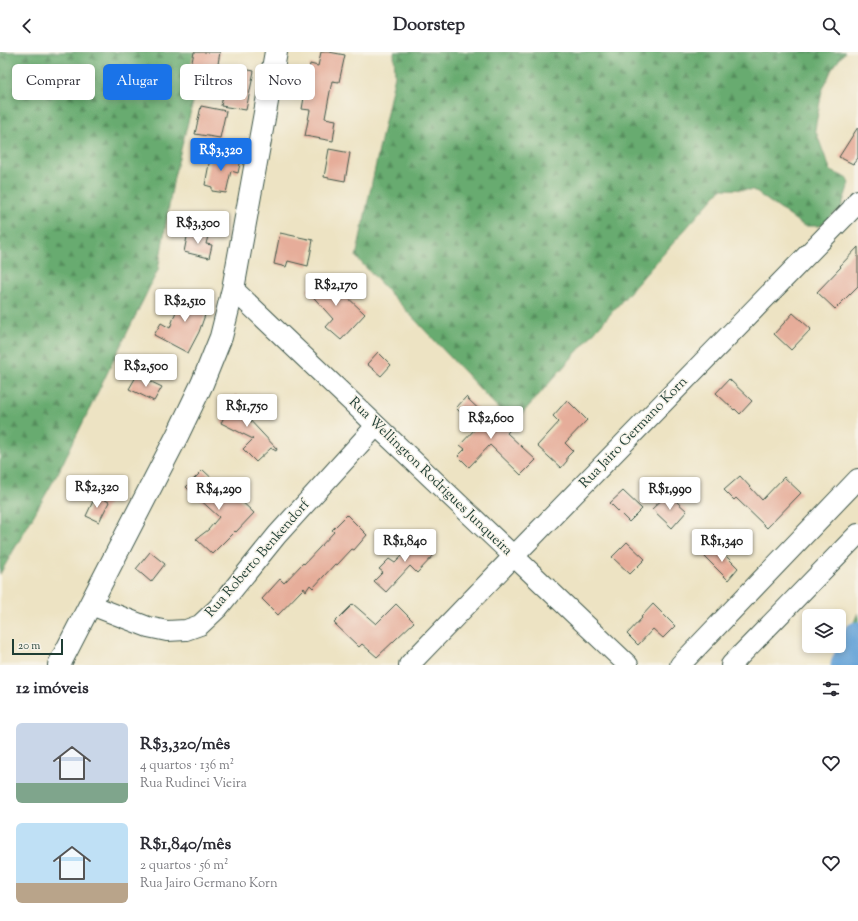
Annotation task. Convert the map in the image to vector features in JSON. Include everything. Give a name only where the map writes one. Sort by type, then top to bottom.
[{"type":"street","points":[[59,665],[177,436],[202,384],[221,337],[233,289],[276,52]]},
{"type":"street","name":"Rua Jairo Germano Korn","points":[[409,665],[514,556],[856,209]]},
{"type":"street","name":"Rua Wellington Rodrigues Junqueira","points":[[233,289],[628,665]]},
{"type":"street","name":"Rua Roberto Benkendorf","points":[[90,606],[148,627],[167,631],[186,630],[200,625],[218,608],[277,535],[376,426]]},
{"type":"street","points":[[680,665],[858,479]]},
{"type":"street","points":[[732,665],[858,534]]},
{"type":"green space","points":[[0,52],[202,52],[204,59],[203,64],[180,64],[180,100],[194,100],[174,177],[158,270],[58,473],[0,574]]},
{"type":"green space","points":[[394,52],[845,52],[832,69],[822,91],[815,129],[831,171],[847,178],[849,184],[841,208],[820,226],[804,226],[753,190],[721,189],[513,424],[356,257],[395,75]]},
{"type":"green space","points":[[858,613],[858,665],[833,665],[839,653],[846,653],[846,640]]},
{"type":"building","points":[[194,52],[220,52],[218,64],[192,64]]},
{"type":"building","points":[[321,52],[345,55],[339,82],[332,81],[325,118],[336,120],[333,141],[305,136],[310,110],[302,109],[304,100],[315,100],[315,65],[318,66]]},
{"type":"building","points":[[247,70],[254,71],[246,110],[221,106],[222,100],[247,100]]},
{"type":"building","points":[[201,106],[226,111],[220,138],[195,134]]},
{"type":"building","points":[[858,127],[858,158],[853,164],[839,157]]},
{"type":"building","points":[[329,149],[350,153],[345,181],[324,177]]},
{"type":"building","points":[[211,153],[241,159],[238,173],[231,171],[226,193],[212,191],[212,187],[205,185]]},
{"type":"building","points":[[188,232],[208,236],[206,244],[212,245],[209,258],[184,252]]},
{"type":"building","points":[[280,233],[313,240],[308,266],[288,261],[286,267],[274,264]]},
{"type":"building","points":[[858,247],[858,286],[835,309],[817,292]]},
{"type":"building","points":[[325,274],[365,314],[341,340],[326,327],[333,319],[307,290]]},
{"type":"building","points":[[183,292],[210,301],[199,332],[188,353],[154,335],[161,323],[170,328]]},
{"type":"building","points":[[793,313],[811,329],[791,350],[774,334]]},
{"type":"building","points":[[378,352],[391,365],[381,376],[367,364]]},
{"type":"building","points":[[137,375],[162,387],[154,401],[129,389]]},
{"type":"building","points":[[729,379],[752,401],[740,414],[716,393]]},
{"type":"building","points":[[235,395],[253,403],[246,416],[277,449],[276,451],[271,448],[256,462],[243,449],[253,439],[221,423]]},
{"type":"building","points":[[466,397],[491,421],[495,416],[510,430],[507,433],[536,460],[521,475],[490,445],[469,467],[458,456],[465,449],[460,445],[476,428],[456,408]]},
{"type":"building","points":[[567,400],[587,420],[565,443],[573,451],[567,457],[567,461],[561,468],[537,446],[559,422],[553,416]]},
{"type":"building","points":[[203,470],[233,498],[236,496],[254,513],[212,554],[196,539],[208,530],[219,517],[186,487]]},
{"type":"building","points":[[740,476],[762,500],[784,477],[801,493],[767,528],[736,498],[734,500],[724,490]]},
{"type":"building","points":[[623,491],[642,509],[629,522],[610,503]]},
{"type":"building","points":[[668,494],[687,511],[672,528],[652,509]]},
{"type":"building","points":[[96,495],[109,502],[99,522],[86,516]]},
{"type":"building","points":[[347,515],[367,535],[354,550],[352,549],[337,565],[335,564],[313,588],[310,585],[306,591],[304,588],[278,615],[262,599],[280,579],[284,583],[303,563],[304,564],[334,532],[332,530]]},
{"type":"building","points":[[422,535],[431,544],[428,547],[435,554],[417,573],[410,566],[386,592],[374,581],[383,572],[379,569],[389,559],[395,563]]},
{"type":"building","points":[[627,542],[645,559],[630,574],[612,557]]},
{"type":"building","points":[[716,546],[738,568],[728,580],[705,557]]},
{"type":"building","points":[[150,552],[165,564],[151,582],[136,569]]},
{"type":"building","points":[[353,604],[376,624],[396,604],[414,622],[377,657],[362,644],[359,647],[334,623]]},
{"type":"building","points":[[653,604],[675,626],[663,638],[653,629],[638,645],[627,634]]},
{"type":"waterway","points":[[846,665],[858,637]]}]
